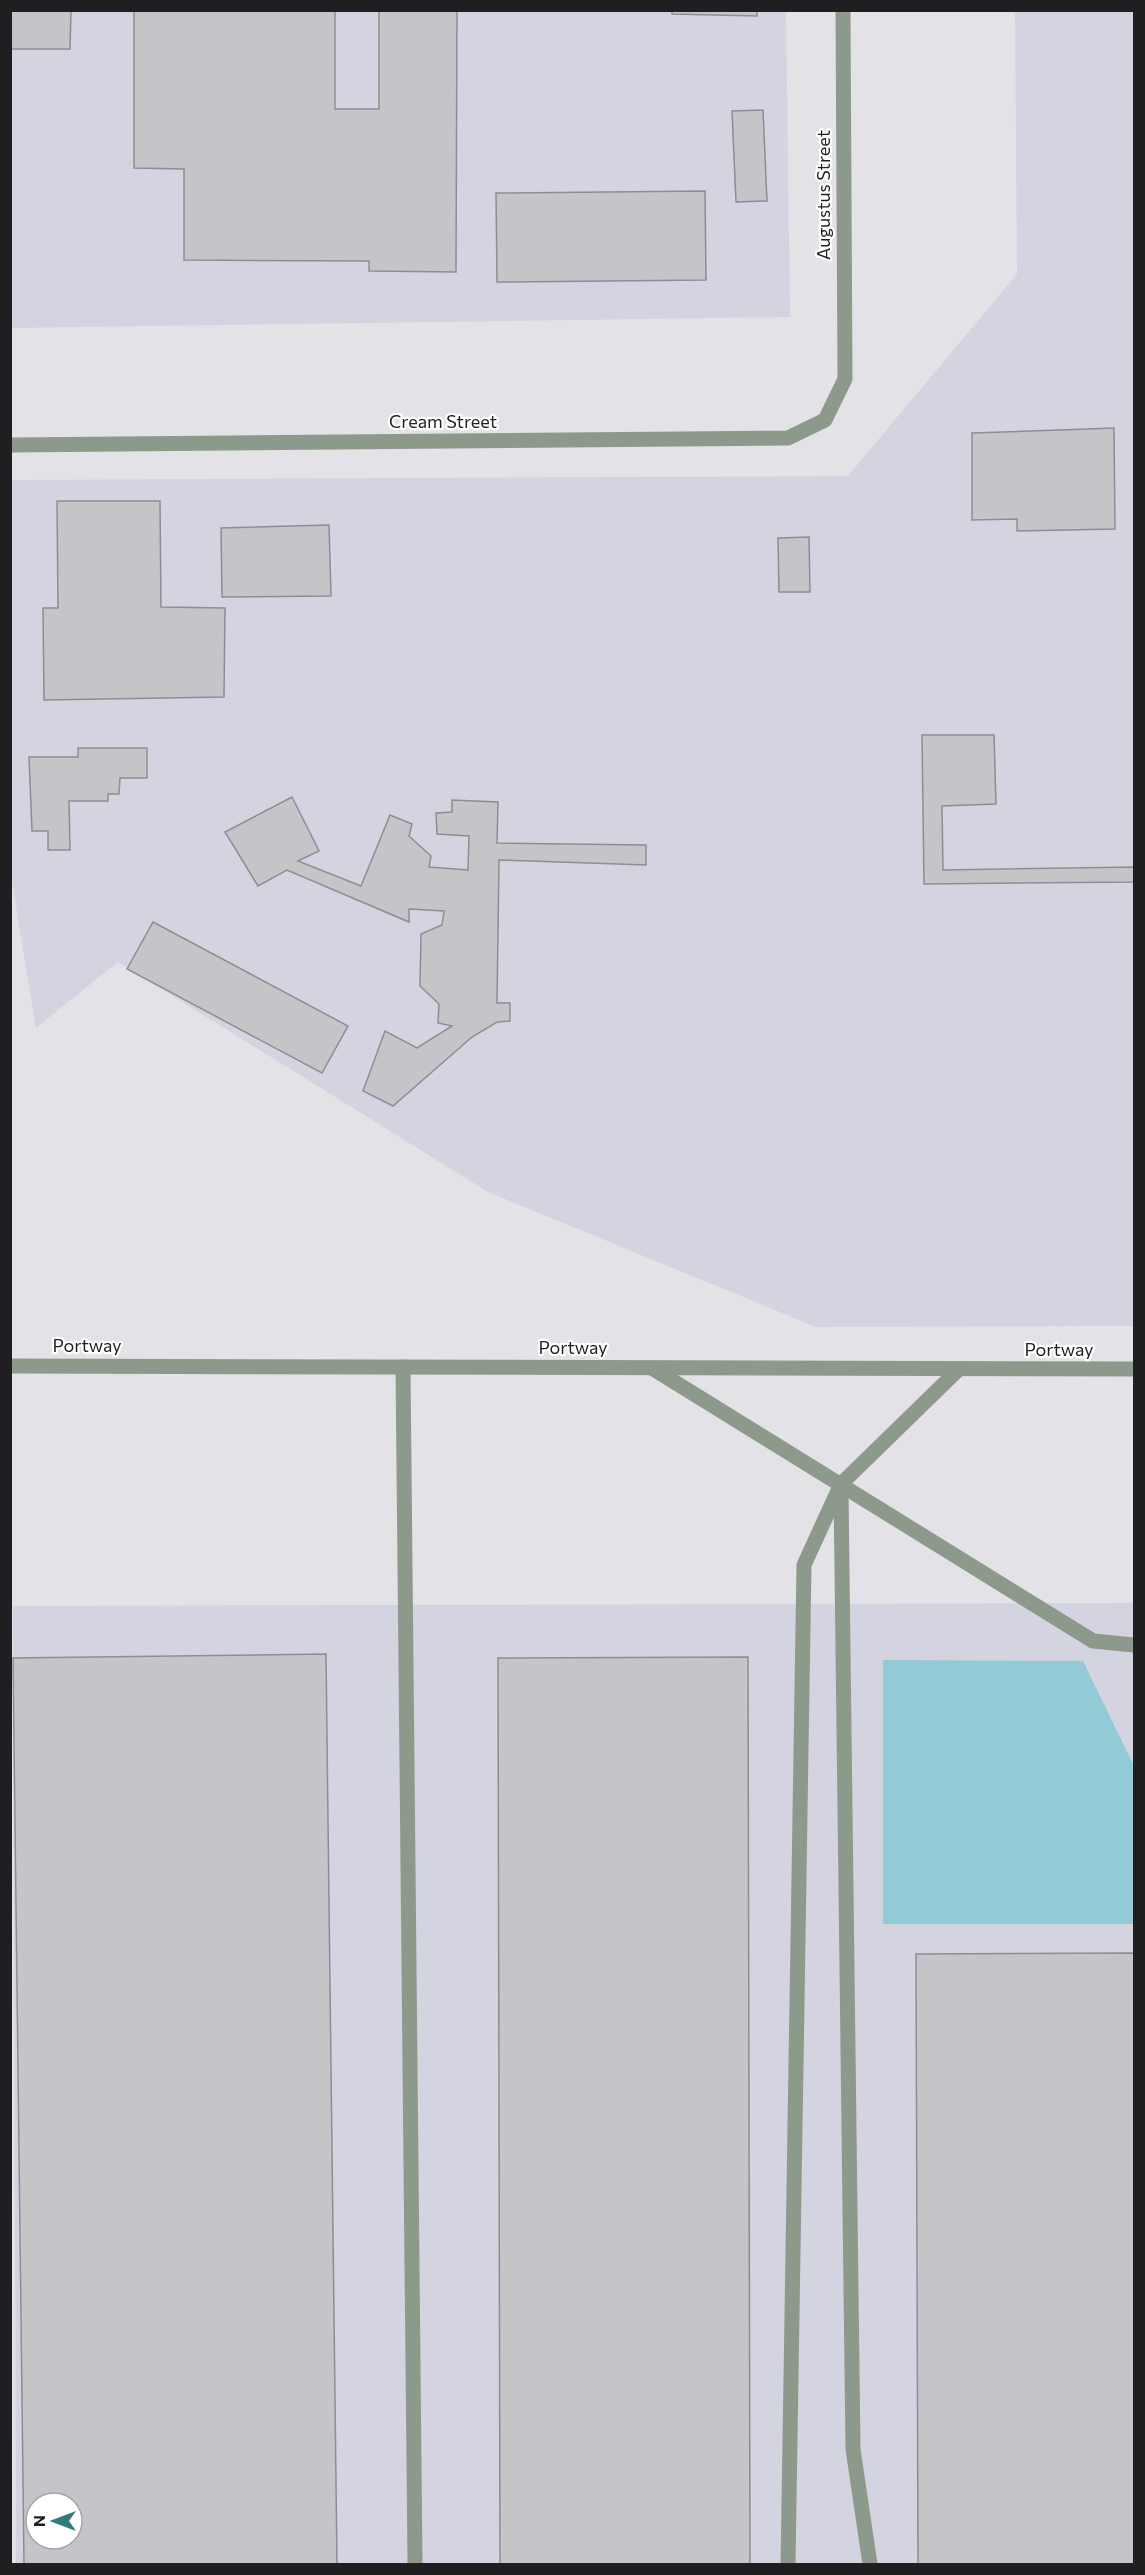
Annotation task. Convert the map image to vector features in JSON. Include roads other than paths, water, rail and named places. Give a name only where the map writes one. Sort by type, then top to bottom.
[{"type":"street","name":"Augustus Street","points":[[843,10],[844,379]]},
{"type":"street","name":"Cream Street","points":[[10,444],[788,438],[825,420],[844,379]]},
{"type":"street","name":"Portway","points":[[10,1366],[1134,1369]]},
{"type":"street","points":[[403,1366],[415,2565]]},
{"type":"street","points":[[652,1368],[1093,1641],[1134,1645]]},
{"type":"street","points":[[788,2565],[804,1565],[841,1485],[959,1369]]},
{"type":"street","points":[[841,1485],[854,2449],[870,2565]]},
{"type":"water","points":[[883,1660],[1083,1661],[1134,1766],[1134,1924],[883,1924]]}]
